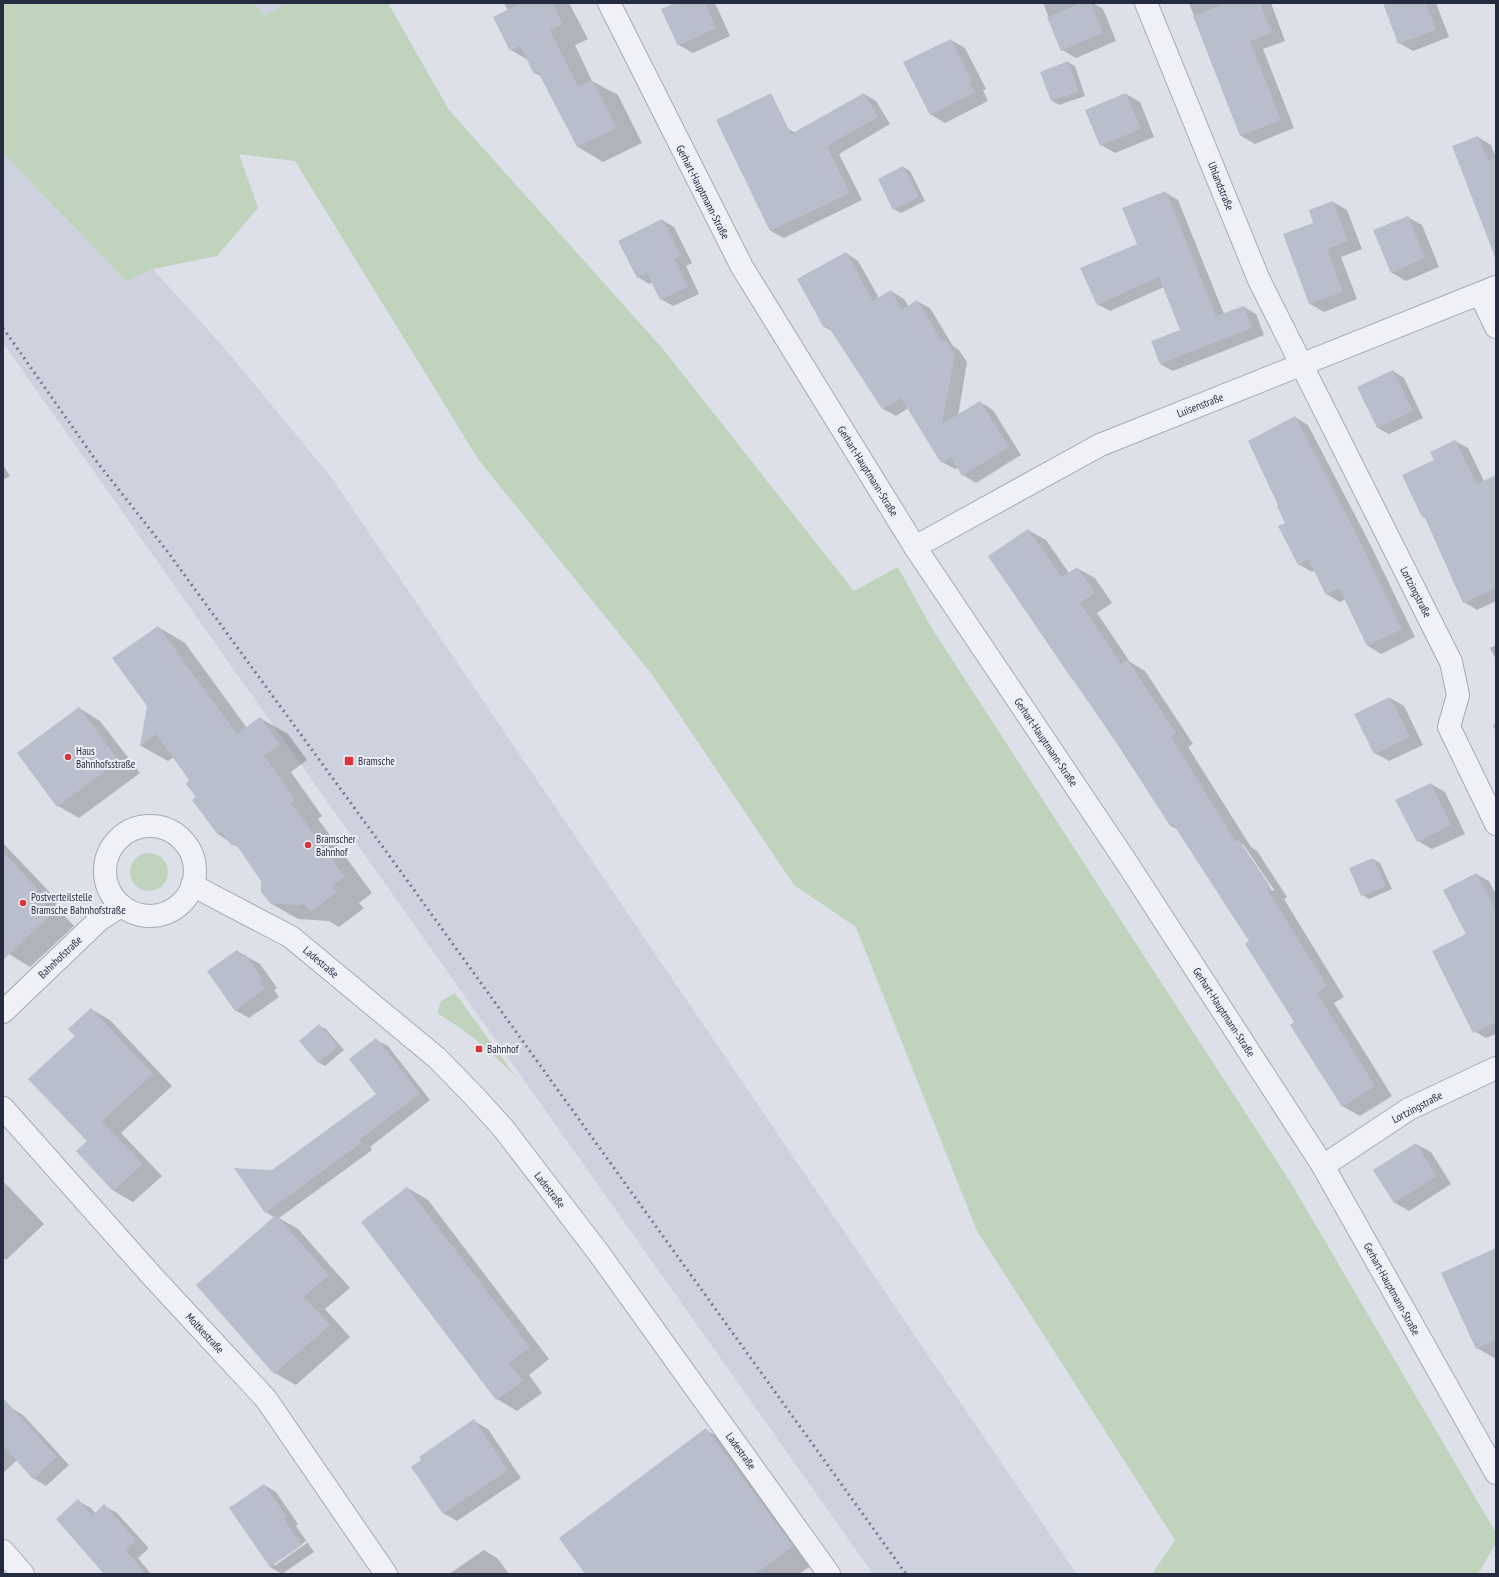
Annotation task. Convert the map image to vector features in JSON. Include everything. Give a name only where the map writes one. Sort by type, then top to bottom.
[{"type":"street","name":"Gerhart-Hauptmann-Straße","points":[[609,3],[742,267],[915,547],[1125,860],[1323,1166],[1496,1473]]},
{"type":"street","name":"Uhlandstraße","points":[[1146,3],[1260,280],[1302,365]]},
{"type":"street","name":"Luisenstraße","points":[[915,547],[1100,445],[1488,290]]},
{"type":"street","points":[[1488,290],[1496,327]]},
{"type":"street","name":"Lortzingstraße","points":[[1302,365],[1451,662],[1458,694],[1449,727],[1496,824]]},
{"type":"street","points":[[144,827],[162,828],[172,832],[189,848],[195,867],[192,885],[186,898],[175,908],[162,914],[148,916],[134,913],[122,906],[113,896],[107,885],[105,872],[106,859],[112,847],[120,837],[131,830],[144,827]]},
{"type":"street","name":"Ladestraße","points":[[192,885],[291,937],[437,1058],[474,1096],[503,1128],[598,1252],[829,1574]]},
{"type":"street","name":"Bahnhofstraße","points":[[3,1012],[99,920],[122,906]]},
{"type":"street","name":"Lortzingstraße","points":[[1323,1166],[1409,1108],[1496,1068]]},
{"type":"street","name":"Moltkestraße","points":[[3,1108],[152,1276],[266,1399],[386,1574]]},
{"type":"street","points":[[3,1551],[23,1574]]},
{"type":"shaded area","points":[[254,3],[284,3],[265,16]]},
{"type":"shaded area","points":[[3,153],[126,281],[153,269],[226,350],[331,477],[1077,1574],[873,1574],[3,343]]},
{"type":"green space","points":[[3,3],[254,3],[265,16],[284,3],[388,3],[449,110],[663,349],[854,591],[898,567],[931,627],[1291,1183],[1496,1533],[1496,1543],[1478,1574],[1152,1574],[1175,1540],[977,1231],[856,927],[794,885],[654,677],[478,459],[295,161],[239,154],[258,208],[217,256],[153,269],[126,281],[3,153]]},
{"type":"green space","points":[[149,853],[159,856],[165,862],[168,872],[165,882],[159,888],[149,891],[139,888],[133,882],[130,872],[133,862],[139,856]]},
{"type":"green space","points":[[455,993],[516,1077],[479,1042],[437,1013],[441,1001]]},
{"type":"building","points":[[521,3],[552,3],[563,24],[550,30],[578,87],[592,80],[617,128],[577,147],[538,72],[534,74],[520,46],[510,51],[493,17]]},
{"type":"building","points":[[675,3],[705,3],[716,28],[678,46],[661,9]]},
{"type":"building","points":[[1081,3],[1091,3],[1103,33],[1061,51],[1047,17]]},
{"type":"building","points":[[1226,3],[1260,3],[1272,33],[1250,41],[1281,120],[1240,136],[1193,16]]},
{"type":"building","points":[[1383,3],[1426,3],[1436,30],[1398,44]]},
{"type":"building","points":[[951,39],[972,81],[969,82],[975,92],[930,115],[903,62]]},
{"type":"building","points":[[1068,61],[1079,92],[1051,101],[1040,72]]},
{"type":"building","points":[[771,93],[791,134],[864,93],[878,117],[827,146],[850,193],[770,231],[716,120]]},
{"type":"building","points":[[1126,93],[1141,129],[1100,146],[1085,110]]},
{"type":"building","points":[[1478,136],[1488,161],[1496,158],[1495,257],[1452,146]]},
{"type":"building","points":[[903,166],[919,197],[893,210],[878,179]]},
{"type":"building","points":[[1166,191],[1216,316],[1244,306],[1252,328],[1160,364],[1151,341],[1180,330],[1159,277],[1097,305],[1080,268],[1137,244],[1122,208]]},
{"type":"building","points":[[1333,201],[1348,241],[1327,249],[1343,292],[1309,304],[1283,234],[1313,223],[1309,210]]},
{"type":"building","points":[[1408,216],[1425,258],[1391,273],[1373,230]]},
{"type":"building","points":[[662,219],[681,256],[674,259],[688,287],[660,300],[647,273],[637,278],[618,241]]},
{"type":"building","points":[[846,252],[873,301],[891,290],[902,310],[917,300],[942,341],[946,341],[955,354],[942,424],[980,401],[1009,447],[962,476],[951,457],[941,463],[901,398],[882,409],[828,326],[824,328],[797,279]]},
{"type":"building","points":[[1393,370],[1413,411],[1377,428],[1357,387]]},
{"type":"building","points":[[1295,416],[1357,535],[1402,629],[1367,646],[1339,588],[1326,595],[1308,559],[1298,565],[1278,526],[1285,523],[1248,441]]},
{"type":"building","points":[[1455,440],[1477,484],[1496,475],[1496,588],[1463,603],[1424,516],[1422,517],[1402,475],[1434,460],[1430,452]]},
{"type":"building","points":[[1028,529],[1062,577],[1077,567],[1095,593],[1080,603],[1121,664],[1127,659],[1176,733],[1171,737],[1236,842],[1239,840],[1270,886],[1267,889],[1327,986],[1317,993],[1375,1086],[1342,1107],[1290,1025],[1294,1022],[1245,944],[1249,941],[1173,824],[1170,826],[1122,751],[988,556]]},
{"type":"building","points":[[158,626],[237,734],[260,717],[280,744],[264,756],[295,799],[291,803],[345,877],[332,886],[337,892],[310,912],[304,903],[300,906],[270,903],[261,892],[261,881],[237,846],[231,845],[222,832],[218,835],[192,800],[196,797],[186,784],[189,780],[156,734],[140,746],[147,706],[112,658]]},
{"type":"building","points":[[1390,697],[1410,737],[1374,754],[1354,714]]},
{"type":"building","name":"Haus Bahnhofsstraße","points":[[79,707],[119,761],[57,807],[17,753]]},
{"type":"building","points":[[1431,783],[1451,825],[1417,842],[1395,800]]},
{"type":"building","name":"Postverteilstelle Bramsche Bahnhofstraße","points":[[3,852],[38,889],[34,893],[53,913],[3,960]]},
{"type":"building","points":[[1373,858],[1386,886],[1361,896],[1349,868]]},
{"type":"building","points":[[1476,873],[1496,911],[1496,1022],[1473,1033],[1432,951],[1466,934],[1443,890]]},
{"type":"building","points":[[237,950],[242,956],[245,954],[263,980],[260,982],[265,989],[235,1011],[207,971]]},
{"type":"building","points":[[91,1008],[153,1074],[102,1121],[143,1164],[113,1191],[76,1151],[87,1141],[28,1079],[75,1036],[68,1029]]},
{"type":"building","points":[[319,1024],[338,1046],[318,1063],[299,1041]]},
{"type":"building","points":[[376,1038],[420,1093],[359,1140],[361,1143],[265,1213],[234,1168],[272,1170],[376,1094],[349,1059]]},
{"type":"building","points":[[1416,1143],[1437,1176],[1394,1203],[1373,1170]]},
{"type":"building","points":[[407,1187],[530,1347],[509,1363],[523,1381],[496,1400],[361,1222]]},
{"type":"building","points":[[276,1215],[329,1275],[304,1297],[330,1325],[274,1374],[196,1285]]},
{"type":"building","points":[[1496,1248],[1496,1340],[1476,1349],[1441,1273]]},
{"type":"building","points":[[3,1398],[57,1457],[33,1479],[3,1446]]},
{"type":"building","points":[[474,1419],[508,1470],[443,1514],[411,1467],[421,1460],[419,1457]]},
{"type":"building","points":[[706,1428],[793,1546],[755,1574],[585,1574],[559,1538]]},
{"type":"building","points":[[264,1484],[287,1517],[284,1519],[302,1545],[270,1567],[229,1508]]},
{"type":"building","points":[[78,1499],[92,1516],[104,1504],[134,1538],[135,1542],[126,1550],[145,1574],[104,1574],[56,1519]]},
{"type":"railway","points":[[3,328],[97,462],[167,551],[404,876],[906,1574]]},
{"type":"place","name":"Haus Bahnhofsstraße","points":[[68,757]]},
{"type":"place","name":"Bramsche","points":[[349,761]]},
{"type":"place","name":"Bramscher Bahnhof","points":[[308,845]]},
{"type":"place","name":"Postverteilstelle Bramsche Bahnhofstraße","points":[[23,903]]},
{"type":"place","name":"Bahnhof","points":[[479,1049]]}]
